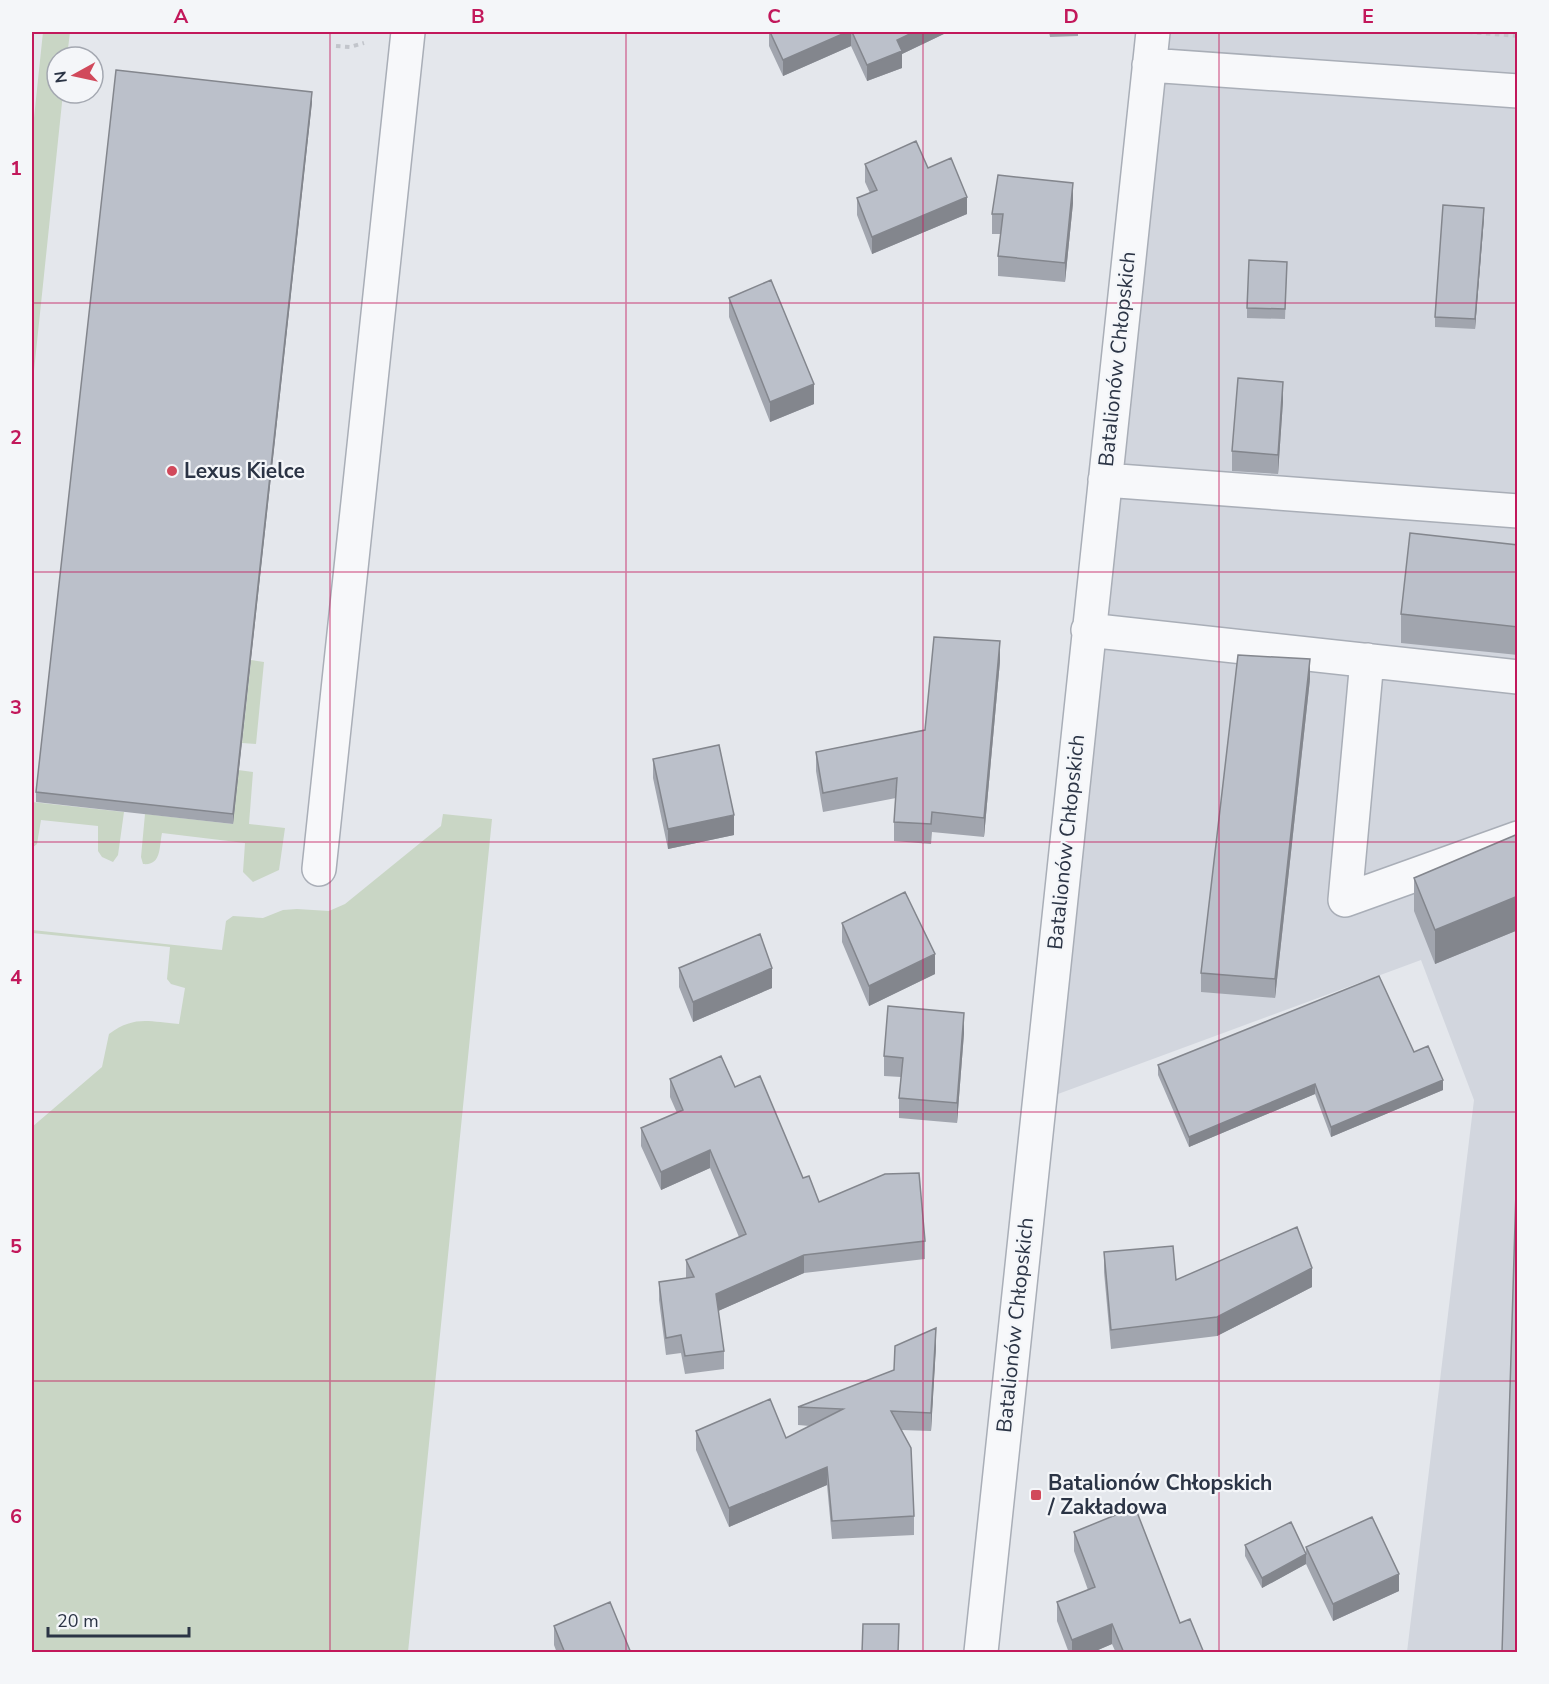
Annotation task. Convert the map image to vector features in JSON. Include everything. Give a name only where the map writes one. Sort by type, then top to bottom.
[{"type":"street","points":[[320,869],[408,32]]},
{"type":"street","name":"Batalionów Chłopskich","points":[[981,1653],[1153,32]]},
{"type":"street","points":[[1149,65],[1518,91]]},
{"type":"street","points":[[1104,480],[1518,512]]},
{"type":"street","points":[[1089,630],[1518,677]]},
{"type":"street","points":[[1367,660],[1345,900],[1518,838]]},
{"type":"path","points":[[1468,32],[1518,36]]},
{"type":"path","points":[[336,46],[350,47],[369,42]]},
{"type":"shaded area","points":[[1153,32],[1517,32],[1517,1652],[1407,1652],[1474,1100],[1421,960],[1039,1101]]},
{"type":"green space","points":[[43,32],[70,32],[68,45],[45,45],[45,105],[62,105],[32,390],[32,137]]},
{"type":"green space","points":[[251,660],[264,662],[256,744],[242,743]]},
{"type":"green space","points":[[238,770],[253,772],[249,824],[285,828],[279,870],[253,882],[243,872],[245,843],[162,833],[157,858],[154,862],[143,864],[141,857],[145,814],[233,824]]},
{"type":"green space","points":[[32,802],[124,812],[118,855],[113,862],[102,857],[98,851],[98,826],[41,820],[37,844],[32,848]]},
{"type":"green space","points":[[443,814],[492,819],[408,1652],[32,1652],[32,1127],[102,1067],[109,1034],[135,1022],[179,1024],[185,988],[171,984],[167,979],[170,947],[32,933],[32,930],[222,950],[226,921],[233,916],[263,918],[283,910],[297,909],[329,911],[345,904],[441,826]]},
{"type":"building","points":[[770,32],[847,32],[783,60]]},
{"type":"building","points":[[852,32],[914,32],[897,40],[902,51],[867,65]]},
{"type":"building","name":"Lexus Kielce","points":[[116,70],[312,92],[233,814],[36,792]]},
{"type":"building","points":[[916,141],[928,168],[951,158],[967,197],[872,237],[857,198],[877,190],[865,164]]},
{"type":"building","points":[[998,175],[1073,183],[1065,263],[998,256],[1003,214],[992,214]]},
{"type":"building","points":[[1443,205],[1484,208],[1475,319],[1435,317]]},
{"type":"building","points":[[1249,260],[1287,262],[1285,309],[1247,308]]},
{"type":"building","points":[[771,280],[814,384],[770,402],[729,298]]},
{"type":"building","points":[[1238,378],[1283,382],[1278,455],[1232,451]]},
{"type":"building","points":[[1410,533],[1518,545],[1518,627],[1401,614]]},
{"type":"building","points":[[934,637],[1000,641],[984,818],[932,812],[931,824],[894,822],[897,778],[823,793],[816,752],[925,730]]},
{"type":"building","points":[[1238,655],[1310,659],[1275,979],[1201,973]]},
{"type":"building","points":[[719,745],[734,815],[668,829],[653,759]]},
{"type":"building","points":[[1518,834],[1518,896],[1435,930],[1414,878]]},
{"type":"building","points":[[905,892],[935,954],[869,986],[842,923]]},
{"type":"building","points":[[760,934],[772,968],[693,1002],[679,968]]},
{"type":"building","points":[[1379,976],[1414,1052],[1428,1046],[1443,1080],[1331,1127],[1315,1084],[1189,1137],[1158,1065]]},
{"type":"building","points":[[888,1006],[964,1013],[957,1103],[899,1098],[903,1058],[884,1056]]},
{"type":"building","points":[[721,1056],[735,1087],[760,1076],[803,1178],[809,1176],[819,1202],[885,1174],[919,1173],[925,1241],[804,1255],[716,1294],[724,1351],[685,1356],[681,1335],[666,1338],[659,1282],[694,1277],[686,1260],[746,1234],[710,1150],[661,1172],[641,1128],[683,1110],[670,1079]]},
{"type":"building","points":[[1518,1125],[1518,1653],[1502,1653]]},
{"type":"building","points":[[1297,1227],[1312,1268],[1217,1317],[1111,1330],[1104,1252],[1173,1246],[1176,1280]]},
{"type":"building","points":[[936,1328],[931,1413],[891,1411],[911,1448],[914,1516],[832,1521],[827,1467],[729,1508],[696,1431],[770,1399],[786,1438],[843,1409],[798,1407],[894,1370],[895,1346]]},
{"type":"building","points":[[1135,1507],[1180,1623],[1190,1619],[1204,1653],[1124,1653],[1112,1624],[1072,1640],[1057,1602],[1095,1587],[1074,1532]]},
{"type":"building","points":[[1372,1517],[1399,1574],[1333,1604],[1306,1547]]},
{"type":"building","points":[[1291,1522],[1306,1554],[1262,1578],[1245,1545]]},
{"type":"building","points":[[610,1602],[631,1653],[565,1653],[554,1626]]},
{"type":"building","points":[[863,1624],[899,1624],[898,1653],[862,1653]]},
{"type":"place","name":"Lexus Kielce","points":[[172,471]]},
{"type":"place","name":"Batalionów Chłopskich / Zakładowa","points":[[1036,1495]]}]
